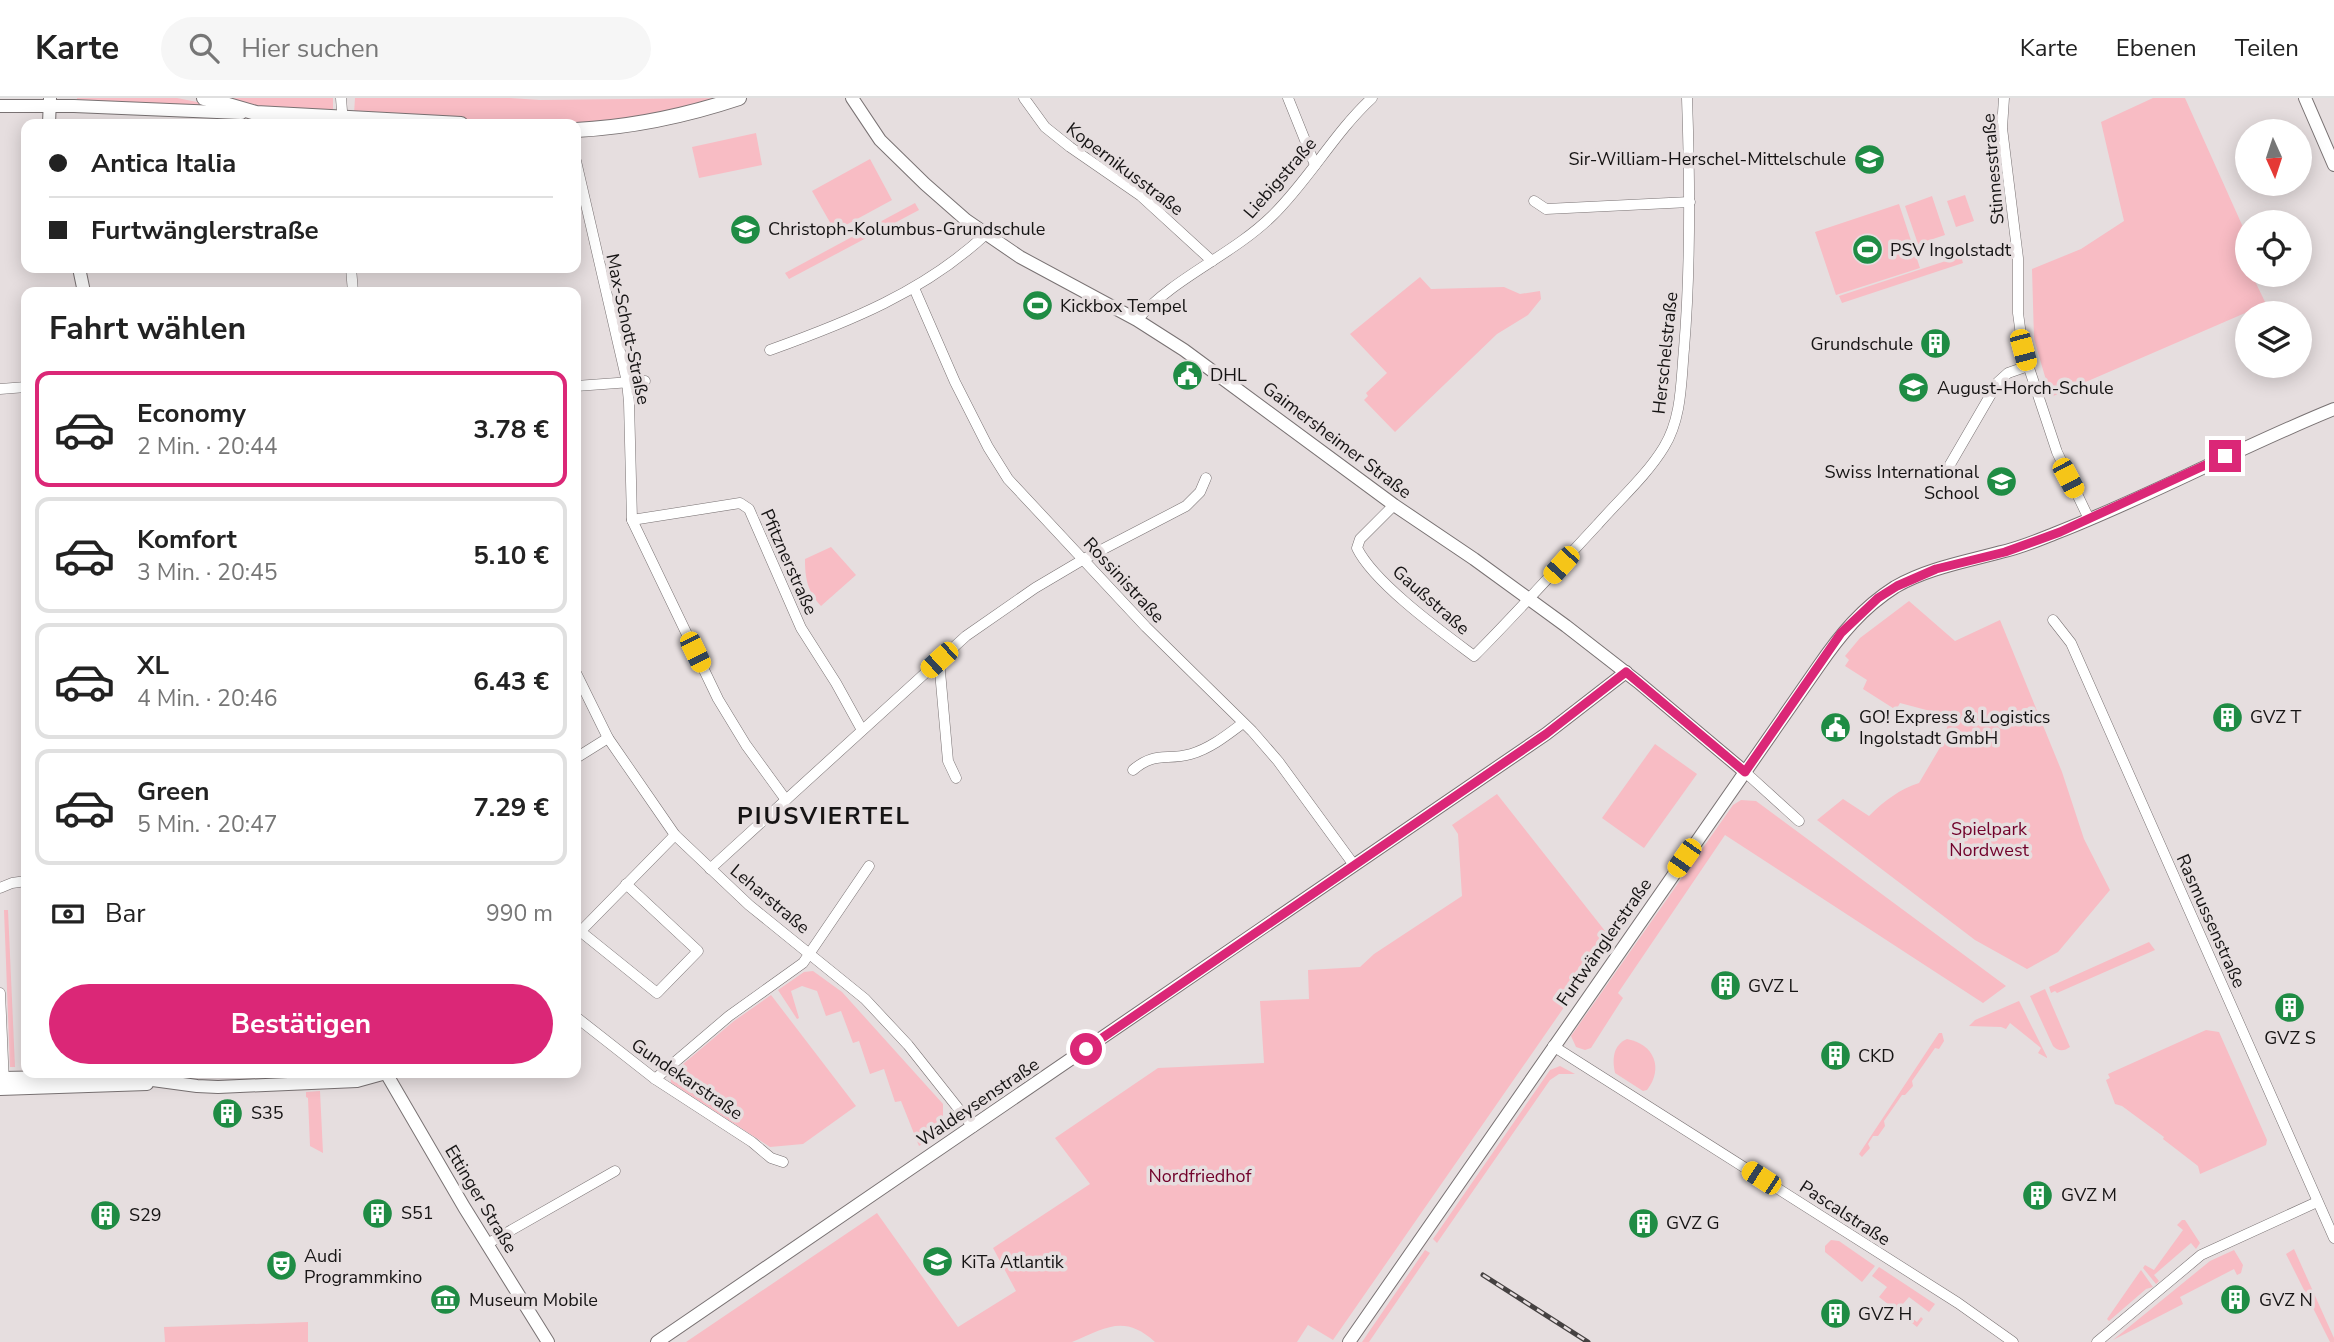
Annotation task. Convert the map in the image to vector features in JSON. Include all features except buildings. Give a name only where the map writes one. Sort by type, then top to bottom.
[{"type":"main road","points":[[204,98],[256,113],[321,119]]},
{"type":"main road","points":[[581,129],[688,115],[739,98]]},
{"type":"street","points":[[341,98],[343,119]]},
{"type":"street","name":"Gaimersheimer Straße","points":[[852,98],[880,140],[966,220],[1020,257],[1137,320],[1252,398],[1394,505],[1530,599],[1626,672],[1799,821]]},
{"type":"street","name":"Kopernikusstraße","points":[[1024,98],[1045,127],[1141,196],[1212,261]]},
{"type":"street","points":[[1288,98],[1315,165]]},
{"type":"street","name":"Liebigstraße","points":[[1137,320],[1150,304],[1273,215],[1354,114],[1372,98]]},
{"type":"street","name":"Herschelstraße","points":[[1530,599],[1641,477],[1664,447],[1674,424],[1680,394],[1685,337],[1690,202],[1687,98]]},
{"type":"street","name":"Stinnesstraße","points":[[2004,98],[2002,128],[2018,258],[2018,313],[2028,366],[2057,452],[2089,519]]},
{"type":"street","points":[[2305,98],[2334,165]]},
{"type":"street","points":[[0,106],[50,102],[256,113]]},
{"type":"street","name":"Max-Schott-Straße","points":[[581,183],[626,382],[629,402],[632,520],[718,699],[746,746],[786,800]]},
{"type":"street","points":[[1534,201],[1546,209],[1690,202]]},
{"type":"street","points":[[770,350],[844,323],[914,288],[961,257],[986,234]]},
{"type":"street","name":"Rossinistraße","points":[[914,288],[955,382],[1007,479],[1146,627],[1278,761],[1354,865]]},
{"type":"street","points":[[1948,468],[1998,383],[2008,373],[2028,366]]},
{"type":"street","points":[[581,386],[645,381]]},
{"type":"street","points":[[0,389],[21,387]]},
{"type":"street","name":"Furtwänglerstraße","points":[[1349,1342],[1841,633],[1878,598],[1906,582],[1936,569],[2005,552],[2089,519],[2334,409]]},
{"type":"street","points":[[710,869],[939,660],[990,618],[1083,559],[1186,506],[1200,492],[1206,478]]},
{"type":"street","name":"Pfitznerstraße","points":[[632,520],[740,503],[749,509],[801,628],[862,730]]},
{"type":"street","name":"Gaußstraße","points":[[1394,505],[1360,539],[1357,548],[1383,580],[1434,626],[1474,656],[1530,599]]},
{"type":"street","name":"Rasmussenstraße","points":[[2053,620],[2071,643],[2334,1238]]},
{"type":"street","points":[[939,660],[948,761],[956,778]]},
{"type":"street","name":"Waldeysenstraße","points":[[657,1342],[1546,734],[1626,672]]},
{"type":"street","name":"Leharstraße","points":[[581,683],[608,738],[675,835],[749,905],[865,999],[908,1045],[973,1126]]},
{"type":"street","points":[[1133,770],[1145,760],[1189,755],[1208,747],[1243,723]]},
{"type":"street","points":[[581,755],[608,738]]},
{"type":"street","points":[[581,930],[675,835]]},
{"type":"street","points":[[655,1079],[729,1016],[803,962],[869,866]]},
{"type":"street","points":[[0,888],[21,882]]},
{"type":"street","points":[[581,935],[657,993],[698,951],[626,884]]},
{"type":"street","points":[[0,993],[2,1083],[173,1083],[218,1087],[356,1081],[367,1078]]},
{"type":"street","name":"Gundekarstraße","points":[[581,1021],[655,1079],[752,1142],[771,1158],[783,1162]]},
{"type":"street","name":"Pascalstraße","points":[[1553,1046],[1958,1303],[2013,1342]]},
{"type":"street","name":"Ettinger Straße","points":[[389,1078],[548,1342]]},
{"type":"street","points":[[487,1244],[615,1171]]},
{"type":"street","points":[[2097,1342],[2201,1255],[2317,1202]]},
{"type":"green space","points":[[77,98],[177,98],[217,106],[77,101]]},
{"type":"green space","points":[[220,98],[333,98],[333,113],[263,109]]},
{"type":"green space","points":[[355,98],[722,98],[634,120],[581,123],[581,119],[464,119],[354,114]]},
{"type":"green space","points":[[2153,98],[2185,98],[2235,210],[2235,287],[2258,287],[2265,301],[2235,301],[2235,317],[2051,397],[2034,339],[2032,269],[2081,249],[2124,221],[2101,122]]},
{"type":"green space","points":[[756,133],[762,165],[699,178],[692,147]]},
{"type":"green space","points":[[870,159],[892,200],[835,231],[812,191]]},
{"type":"green space","points":[[1965,195],[1974,221],[1956,227],[1947,201]]},
{"type":"green space","points":[[1932,196],[1945,235],[1918,244],[1905,206]]},
{"type":"green space","points":[[915,203],[919,210],[789,279],[785,273]]},
{"type":"green space","name":"PSV Ingolstadt","points":[[1899,204],[1920,268],[1836,295],[1815,232]]},
{"type":"green space","points":[[1961,256],[1963,263],[1842,303],[1839,296]]},
{"type":"green space","points":[[1420,277],[1431,289],[1504,287],[1520,294],[1540,291],[1541,299],[1528,315],[1497,334],[1395,432],[1364,400],[1368,396],[1366,393],[1387,373],[1350,334]]},
{"type":"green space","points":[[831,547],[856,575],[821,606],[808,584],[805,559]]},
{"type":"green space","name":"Spielpark Nordwest","points":[[1909,601],[1955,641],[2000,620],[2062,772],[2084,839],[2110,890],[2058,952],[2027,969],[1975,940],[1817,820],[1843,799],[1869,816],[1893,796],[1919,783],[1945,739],[1949,716],[1900,703],[1896,710],[1863,689],[1867,680],[1845,666],[1849,660],[1845,656],[1860,638]]},
{"type":"green space","points":[[1655,744],[1697,774],[1644,848],[1602,818]]},
{"type":"green space","name":"Nordfriedhof","points":[[1497,794],[1609,936],[1610,941],[1333,1340],[1308,1325],[1297,1342],[1155,1342],[1134,1328],[1115,1326],[1072,1342],[686,1342],[877,1213],[958,1327],[1016,1291],[993,1248],[1090,1184],[1055,1138],[1158,1068],[1264,1063],[1260,1001],[1309,999],[1308,970],[1360,967],[1374,954],[1462,896],[1458,834],[1452,825]]},
{"type":"green space","points":[[1741,800],[1756,801],[2006,986],[1983,1003],[1725,835],[1618,993],[1623,998],[1591,1048],[1585,1050],[1576,1047],[1571,1036],[1733,805]]},
{"type":"green space","points":[[4,910],[8,910],[15,1067],[10,1067]]},
{"type":"green space","points":[[2149,942],[2155,950],[2057,993],[2051,993],[2049,987]]},
{"type":"green space","points":[[813,971],[842,992],[943,1104],[943,1130],[919,1146],[901,1101],[895,1102],[884,1069],[870,1074],[859,1041],[853,1043],[841,1011],[826,1016],[817,991],[802,986],[791,991],[799,1018],[797,1019],[778,990],[804,972]]},
{"type":"green space","points":[[2045,989],[2070,1047],[2066,1049],[2059,1050],[2053,1046],[2030,996]]},
{"type":"green space","points":[[771,995],[856,1106],[803,1144],[770,1147],[671,1083],[670,1075],[734,1021]]},
{"type":"green space","points":[[2019,1001],[2047,1058],[2038,1053],[2041,1048],[2010,1023],[2006,1029],[1969,1026],[1975,1020]]},
{"type":"green space","points":[[2206,1030],[2219,1032],[2267,1140],[2266,1145],[2200,1174],[2198,1166],[2163,1139],[2164,1137],[2122,1106],[2115,1104],[2106,1080],[2110,1078],[2108,1074]]},
{"type":"green space","points":[[1939,1033],[1942,1033],[1944,1041],[1939,1049],[1935,1048],[1912,1081],[1913,1086],[1902,1095],[1884,1121],[1885,1126],[1878,1136],[1873,1136],[1868,1144],[1870,1148],[1862,1157],[1859,1154]]},
{"type":"green space","points":[[1627,1039],[1644,1046],[1654,1058],[1655,1073],[1647,1090],[1643,1091],[1615,1073],[1615,1053],[1619,1045]]},
{"type":"green space","points":[[1560,1066],[1575,1074],[1559,1074],[1550,1080],[1437,1243],[1433,1239],[1550,1070]]},
{"type":"green space","points":[[320,1091],[323,1153],[310,1146],[306,1097],[306,1092]]},
{"type":"green space","points":[[2185,1220],[2200,1243],[2196,1249],[2191,1243],[2154,1275],[2159,1281],[2156,1284],[2143,1268],[2145,1265],[2154,1270],[2183,1230],[2177,1225]]},
{"type":"green space","points":[[1831,1240],[1839,1241],[1875,1266],[1862,1282],[1825,1252],[1825,1246]]},
{"type":"green space","points":[[2294,1249],[2334,1342],[2330,1342],[2286,1254]]},
{"type":"green space","points":[[1425,1250],[1430,1253],[1369,1342],[1362,1342]]},
{"type":"green space","points":[[2234,1250],[2243,1265],[2241,1273],[2237,1275],[2234,1269],[2180,1297],[2183,1304],[2113,1340],[2210,1261]]},
{"type":"green space","points":[[1879,1267],[1935,1304],[1929,1312],[1909,1297],[1902,1305],[1906,1309],[1904,1312],[1917,1322],[1921,1317],[1923,1319],[1917,1327],[1879,1297],[1887,1287],[1872,1276]]},
{"type":"green space","points":[[2141,1270],[2153,1287],[2146,1289],[2109,1321],[2107,1319]]},
{"type":"green space","points":[[308,1322],[308,1342],[165,1342],[164,1327]]},
{"type":"railway","points":[[1483,1275],[1588,1342]]},
{"type":"place","name":"Sir-William-Herschel-Mittelschule","points":[[1869,159]]},
{"type":"place","name":"Christoph-Kolumbus-Grundschule","points":[[745,229]]},
{"type":"place","name":"PSV Ingolstadt","points":[[1867,250]]},
{"type":"place","name":"Kickbox Tempel","points":[[1037,306]]},
{"type":"place","name":"Grundschule","points":[[1936,344]]},
{"type":"place","name":"DHL","points":[[1187,375]]},
{"type":"place","name":"August-Horch-Schule","points":[[1914,388]]},
{"type":"place","name":"Swiss International School","points":[[2002,482]]},
{"type":"place","name":"GVZ T","points":[[2227,717]]},
{"type":"place","name":"GO! Express & Logistics Ingolstadt GmbH","points":[[1836,727]]},
{"type":"place","name":"GVZ L","points":[[1725,986]]},
{"type":"place","name":"GVZ S","points":[[2290,1008]]},
{"type":"place","name":"CKD","points":[[1835,1056]]},
{"type":"place","name":"S35","points":[[228,1113]]},
{"type":"place","name":"GVZ M","points":[[2038,1195]]},
{"type":"place","name":"S51","points":[[378,1213]]},
{"type":"place","name":"S29","points":[[106,1215]]},
{"type":"place","name":"GVZ G","points":[[1643,1223]]},
{"type":"place","name":"KiTa Atlantik","points":[[938,1262]]},
{"type":"place","name":"Audi Programmkino","points":[[281,1266]]},
{"type":"place","name":"Museum Mobile","points":[[446,1300]]},
{"type":"place","name":"GVZ N","points":[[2236,1300]]},
{"type":"place","name":"GVZ H","points":[[1835,1314]]},
{"type":"district","name":"PIUSVIERTEL","points":[[824,816]]},
{"type":"route","points":[[1086,1049],[1546,734],[1626,672],[1745,772],[1841,633],[1878,598],[1897,586],[1936,569],[2005,552],[2060,532],[2225,456]]}]
